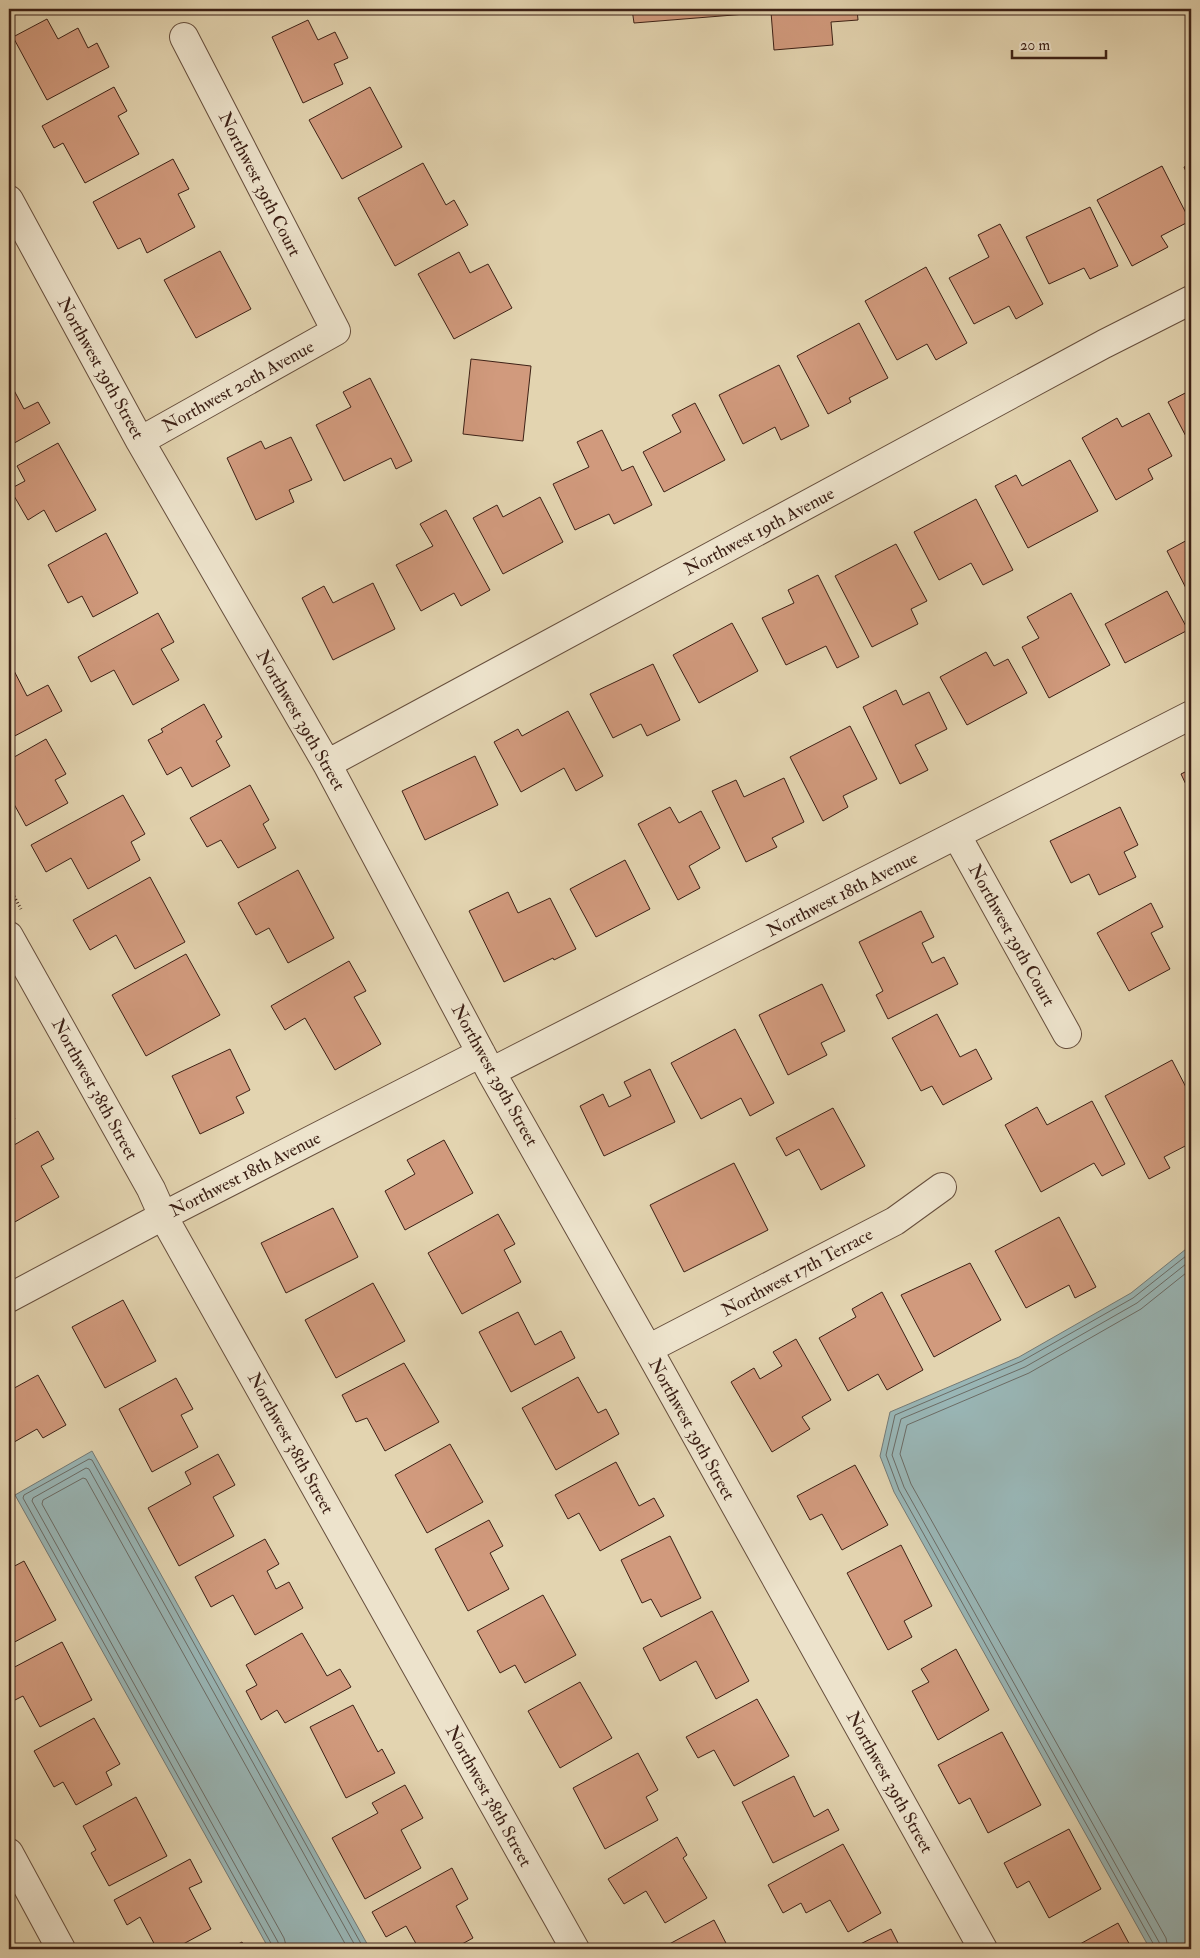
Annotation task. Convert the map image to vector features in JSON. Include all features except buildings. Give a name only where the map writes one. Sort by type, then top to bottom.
[{"type":"street","name":"Northwest 39th Court","points":[[184,37],[336,331]]},
{"type":"street","name":"Northwest 39th Street","points":[[9,200],[140,441],[327,764],[486,1062],[982,1949]]},
{"type":"street","name":"Northwest 19th Avenue","points":[[327,764],[1104,344],[1191,300]]},
{"type":"street","name":"Northwest 20th Avenue","points":[[140,441],[336,331]]},
{"type":"street","name":"Northwest 18th Avenue","points":[[9,1298],[163,1216],[957,836],[1191,715]]},
{"type":"street","name":"Northwest 39th Court","points":[[957,836],[1067,1034]]},
{"type":"street","name":"Northwest 38th Street","points":[[9,936],[151,1189],[163,1216],[575,1949]]},
{"type":"street","name":"Northwest 17th Terrace","points":[[648,1349],[895,1221],[942,1187]]},
{"type":"street","points":[[9,1853],[61,1949]]},
{"type":"water","points":[[1191,1245],[1191,1949],[1150,1949],[894,1492],[880,1456],[890,1412],[1019,1357],[1131,1293]]},
{"type":"water","points":[[92,1451],[370,1949],[269,1949],[15,1495]]}]
